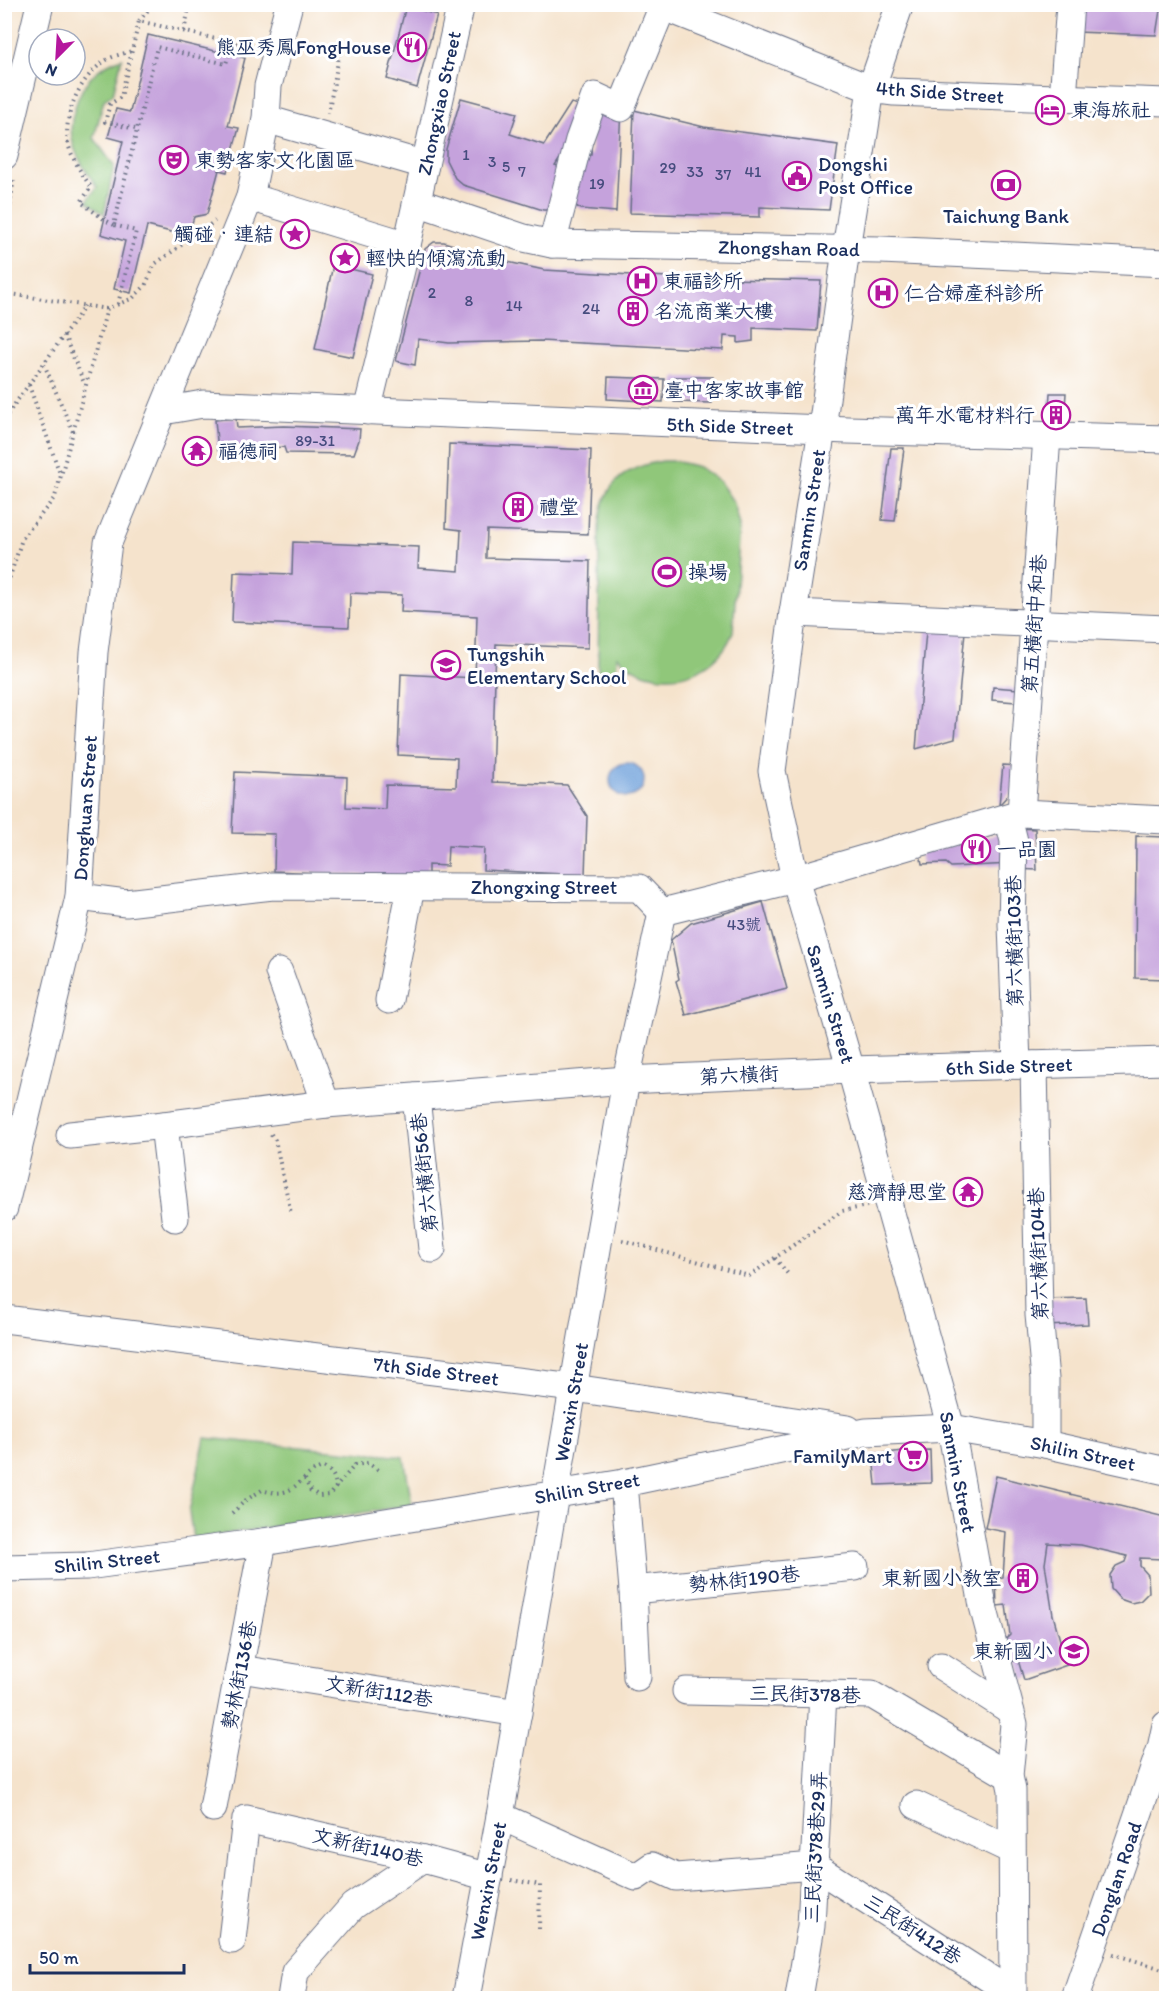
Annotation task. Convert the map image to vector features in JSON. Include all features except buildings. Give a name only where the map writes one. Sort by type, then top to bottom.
[{"type":"street","points":[[4,156],[40,4]]},
{"type":"street","name":"Donghuan Street","points":[[4,1208],[79,897],[94,652],[108,543],[250,197],[266,119],[268,86],[289,4]]},
{"type":"street","name":"Zhongxiao Street","points":[[366,411],[407,245],[461,4]]},
{"type":"street","name":"Sanmin Street","points":[[900,4],[871,89],[793,613],[772,771],[795,879],[951,1428],[983,1606],[1014,1724],[1009,1776],[1012,1790],[1012,1996]]},
{"type":"street","points":[[1063,98],[1070,4]]},
{"type":"street","points":[[552,244],[579,140],[595,96],[621,108],[660,6]]},
{"type":"street","name":"4th Side Street","points":[[660,6],[871,89],[894,92],[1167,102]]},
{"type":"street","points":[[266,119],[425,165]]},
{"type":"street","points":[[250,197],[407,245]]},
{"type":"street","name":"Zhongshan Road","points":[[417,202],[524,238],[552,244],[846,249],[1167,263]]},
{"type":"street","name":"5th Side Street","points":[[163,411],[203,404],[822,429],[1167,439]]},
{"type":"street","name":"第五橫街中和巷","points":[[1014,815],[1035,624],[1047,436]]},
{"type":"street","points":[[793,613],[1167,629]]},
{"type":"street","points":[[662,912],[795,879],[1014,815],[1167,820]]},
{"type":"street","name":"第六橫街103巷","points":[[1014,815],[1012,924],[1025,1065]]},
{"type":"street","name":"Zhongxing Street","points":[[79,897],[126,903],[273,886],[639,888],[662,912]]},
{"type":"street","points":[[389,1000],[411,887]]},
{"type":"street","name":"Wenxin Street","points":[[466,1998],[518,1713],[626,1080],[662,912]]},
{"type":"street","points":[[279,972],[326,1104]]},
{"type":"street","name":"6th Side Street","points":[[851,1070],[1167,1061]]},
{"type":"street","name":"第六橫街104巷","points":[[1025,1065],[1039,1315],[1045,1379],[1046,1444]]},
{"type":"street","name":"第六橫街","points":[[70,1135],[326,1104],[416,1096],[626,1080],[851,1070]]},
{"type":"street","name":"第六橫街56巷","points":[[416,1096],[432,1249]]},
{"type":"street","points":[[164,1125],[175,1218]]},
{"type":"street","name":"7th Side Street","points":[[4,1319],[574,1388],[866,1432]]},
{"type":"street","name":"Shilin Street","points":[[4,1568],[87,1566],[263,1542],[624,1483],[866,1432],[951,1428],[1046,1444],[1167,1471]]},
{"type":"street","points":[[624,1483],[633,1590],[637,1677]]},
{"type":"street","name":"勢林街136巷","points":[[213,1808],[263,1542]]},
{"type":"street","name":"勢林街190巷","points":[[633,1590],[855,1567]]},
{"type":"street","points":[[941,1666],[1010,1710]]},
{"type":"street","name":"文新街112巷","points":[[240,1669],[518,1713]]},
{"type":"street","name":"三民街378巷","points":[[686,1691],[872,1695],[1009,1776]]},
{"type":"street","name":"三民街378巷29弄","points":[[799,1998],[811,1926],[823,1694]]},
{"type":"street","name":"Donglan Road","points":[[1075,1998],[1167,1725]]},
{"type":"street","points":[[916,1805],[1011,1850]]},
{"type":"street","points":[[500,1816],[636,1877],[652,1866],[676,1877],[814,1866]]},
{"type":"street","name":"文新街140巷","points":[[232,1940],[246,1819],[489,1876]]},
{"type":"street","points":[[291,1998],[295,1972],[353,1906],[423,1859]]},
{"type":"street","name":"三民街412巷","points":[[814,1866],[1012,1996]]},
{"type":"path","points":[[135,129],[105,122],[110,104],[121,97],[139,21],[153,4]]},
{"type":"path","points":[[184,31],[190,4]]},
{"type":"path","points":[[139,21],[255,48],[252,57]]},
{"type":"path","points":[[114,225],[156,47],[226,64],[232,42]]},
{"type":"path","points":[[118,304],[136,231],[114,225],[81,202],[91,187],[75,164],[68,144],[68,124],[79,90],[91,72],[106,60],[132,50]]},
{"type":"path","points":[[328,114],[339,51]]},
{"type":"path","points":[[4,293],[107,309],[133,298],[145,286],[155,264],[250,197]]},
{"type":"path","points":[[4,419],[85,306]]},
{"type":"path","points":[[4,595],[22,538],[55,497],[107,309]]},
{"type":"path","points":[[64,335],[86,386]]},
{"type":"path","points":[[44,363],[73,432]]},
{"type":"path","points":[[28,385],[61,475]]},
{"type":"path","points":[[258,1113],[275,1140],[291,1213]]},
{"type":"path","points":[[600,1234],[749,1276],[842,1210],[888,1202]]},
{"type":"path","points":[[775,1258],[788,1274]]},
{"type":"path","points":[[305,1479],[310,1490],[319,1496],[329,1495],[355,1465],[368,1463],[378,1470]]},
{"type":"path","points":[[232,1513],[262,1490],[273,1494],[283,1494],[314,1470],[323,1467],[331,1471],[336,1488]]},
{"type":"path","points":[[489,1876],[540,1884],[539,1929]]},
{"type":"path","points":[[1092,1948],[1167,1970]]},
{"type":"green space","points":[[122,58],[113,94],[104,100],[94,138],[114,166],[104,214],[87,201],[97,187],[81,163],[74,147],[71,128],[75,108],[83,89],[87,87],[87,83],[94,74]]},
{"type":"green space","points":[[675,461],[699,467],[720,482],[734,503],[740,525],[733,632],[724,649],[698,671],[681,676],[664,677],[647,674],[631,667],[617,656],[616,678],[598,678],[599,535],[604,501],[614,484],[625,474],[647,464]]},
{"type":"green space","points":[[205,1438],[404,1457],[412,1505],[193,1539],[189,1512]]},
{"type":"water","points":[[627,763],[639,768],[644,780],[639,792],[627,797],[615,792],[610,780],[615,768]]},
{"type":"place","name":"熊巫秀鳳FongHouse","points":[[412,47]]},
{"type":"place","name":"東海旅社","points":[[1050,110]]},
{"type":"place","name":"東勢客家文化園區","points":[[174,160]]},
{"type":"place","name":"Dongshi Post Office","points":[[797,176]]},
{"type":"place","name":"Taichung Bank","points":[[1006,185]]},
{"type":"place","name":"觸碰‧連結","points":[[295,234]]},
{"type":"place","name":"輕快的傾瀉流動","points":[[345,258]]},
{"type":"place","name":"東福診所","points":[[642,281]]},
{"type":"place","name":"仁合婦產科診所","points":[[883,293]]},
{"type":"place","name":"名流商業大樓","points":[[633,311]]},
{"type":"place","name":"臺中客家故事館","points":[[643,390]]},
{"type":"place","name":"萬年水電材料行","points":[[1056,415]]},
{"type":"place","name":"福德祠","points":[[197,451]]},
{"type":"place","name":"禮堂","points":[[518,507]]},
{"type":"place","name":"操場","points":[[667,572]]},
{"type":"place","name":"Tungshih Elementary School","points":[[446,665]]},
{"type":"place","name":"一品園","points":[[976,849]]},
{"type":"place","name":"慈濟靜思堂","points":[[968,1192]]},
{"type":"place","name":"FamilyMart","points":[[913,1456]]},
{"type":"place","name":"東新國小教室","points":[[1023,1578]]},
{"type":"place","name":"東新國小","points":[[1074,1651]]}]
